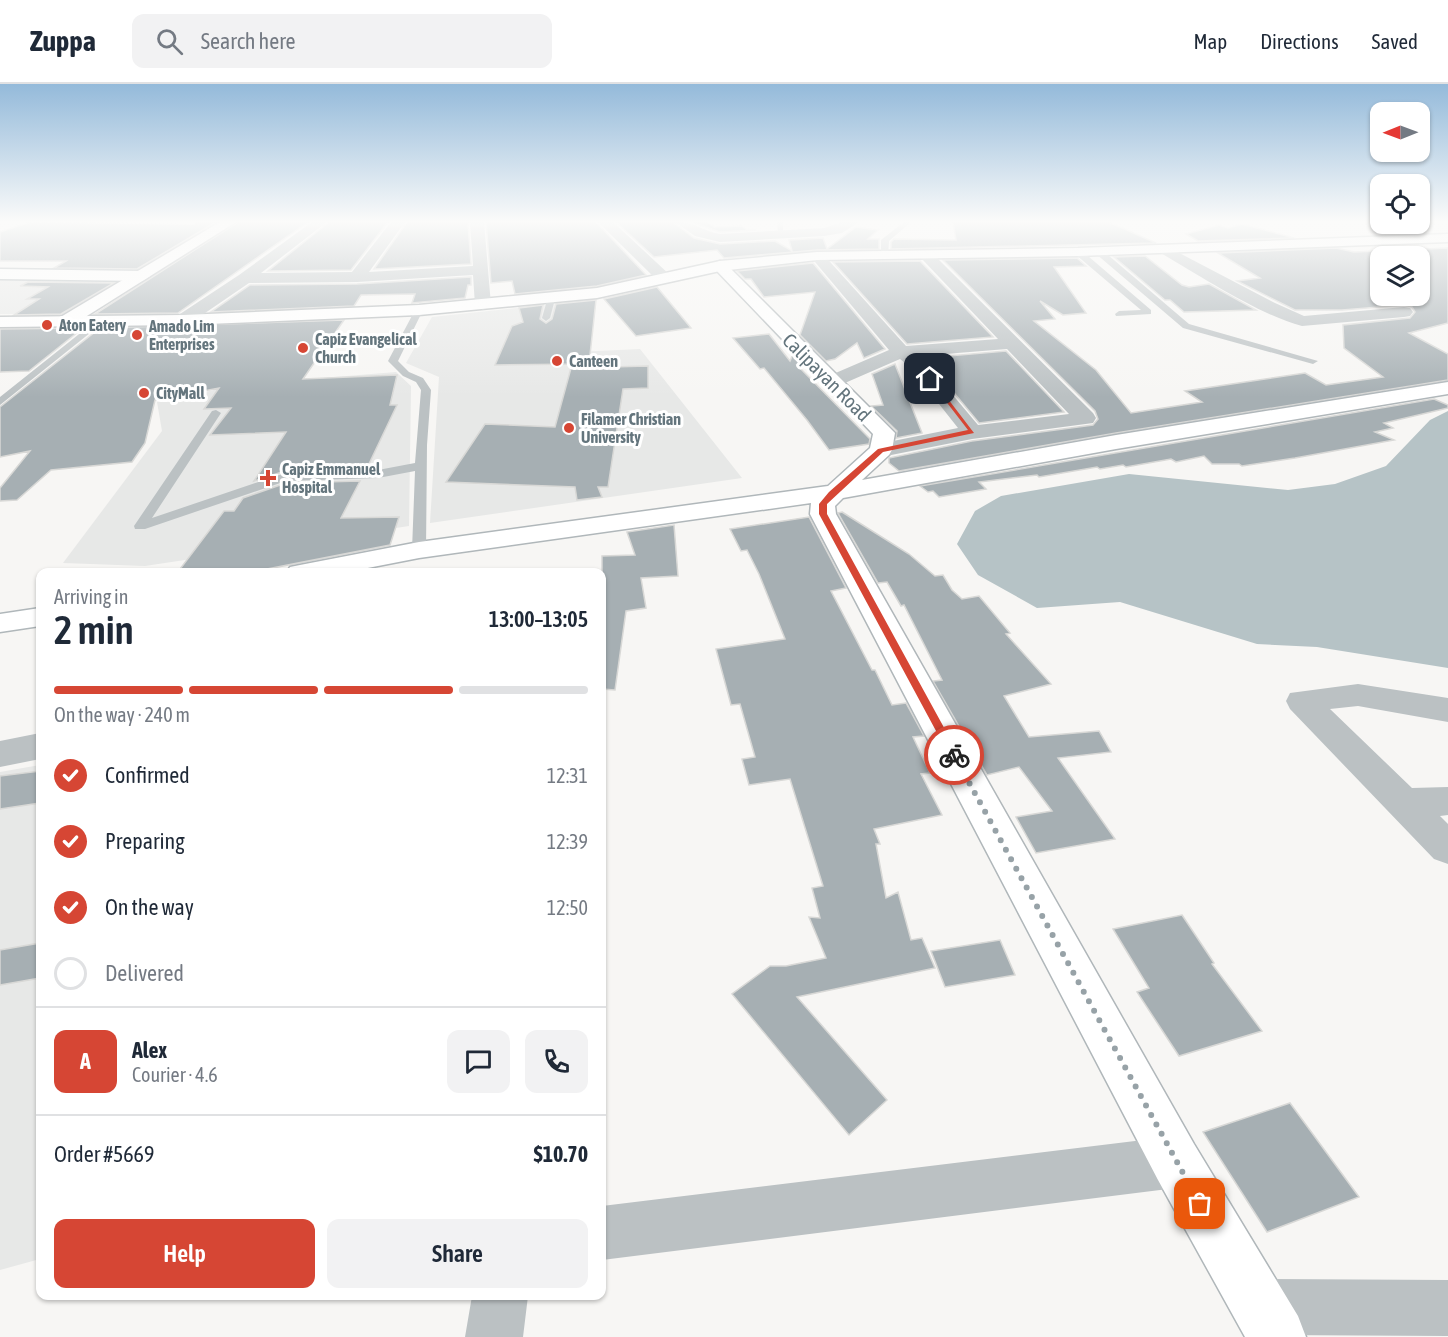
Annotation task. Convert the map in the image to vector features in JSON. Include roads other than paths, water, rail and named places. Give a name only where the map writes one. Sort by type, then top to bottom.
[{"type":"main road","points":[[65,322],[135,280]]},
{"type":"main road","points":[[0,322],[183,320],[419,310],[551,299],[597,293],[658,280]]},
{"type":"main road","name":"Calipayan Road","points":[[734,280],[831,382],[884,433],[881,450]]},
{"type":"main road","points":[[342,568],[419,550],[832,493],[1116,442],[1448,388]]},
{"type":"main road","points":[[881,450],[832,493],[823,504],[823,514],[1176,1162],[1268,1322]]},
{"type":"main road","points":[[0,623],[36,618]]},
{"type":"street","points":[[183,320],[241,280]]},
{"type":"street","points":[[482,280],[483,305]]},
{"type":"street","points":[[838,280],[901,352],[916,362],[972,432]]},
{"type":"street","points":[[881,450],[972,432],[1085,418],[951,280]]},
{"type":"street","points":[[1221,280],[1269,307],[1302,321],[1404,312]]},
{"type":"street","points":[[831,382],[901,352],[1014,343]]},
{"type":"street","points":[[1448,710],[1358,695],[1302,701],[1448,848]]},
{"type":"street","points":[[0,754],[36,747]]},
{"type":"street","points":[[1403,803],[1448,801]]},
{"type":"street","points":[[606,1233],[1176,1162]]},
{"type":"street","points":[[494,1337],[499,1300]]},
{"type":"street","points":[[1268,1322],[1448,1308]]},
{"type":"lane","points":[[1111,280],[1148,312],[1119,314]]},
{"type":"lane","points":[[1133,280],[1186,326],[1313,361]]},
{"type":"lane","points":[[546,318],[551,299]]},
{"type":"lane","points":[[419,310],[393,361],[406,374],[420,381],[426,390],[420,466],[419,550]]},
{"type":"lane","points":[[0,402],[101,321]]},
{"type":"lane","points":[[216,413],[140,526],[285,477],[378,474],[420,466]]},
{"type":"place","name":"Aton Eatery","points":[[47,325]]},
{"type":"place","name":"Amado Lim Enterprises","points":[[137,335]]},
{"type":"place","name":"Capiz Evangelical Church","points":[[303,348]]},
{"type":"place","name":"Canteen","points":[[557,361]]},
{"type":"place","name":"CityMall","points":[[144,393]]},
{"type":"place","name":"Filamer Christian University","points":[[569,428]]},
{"type":"place","name":"Capiz Emmanuel Hospital","points":[[268,478]]}]
